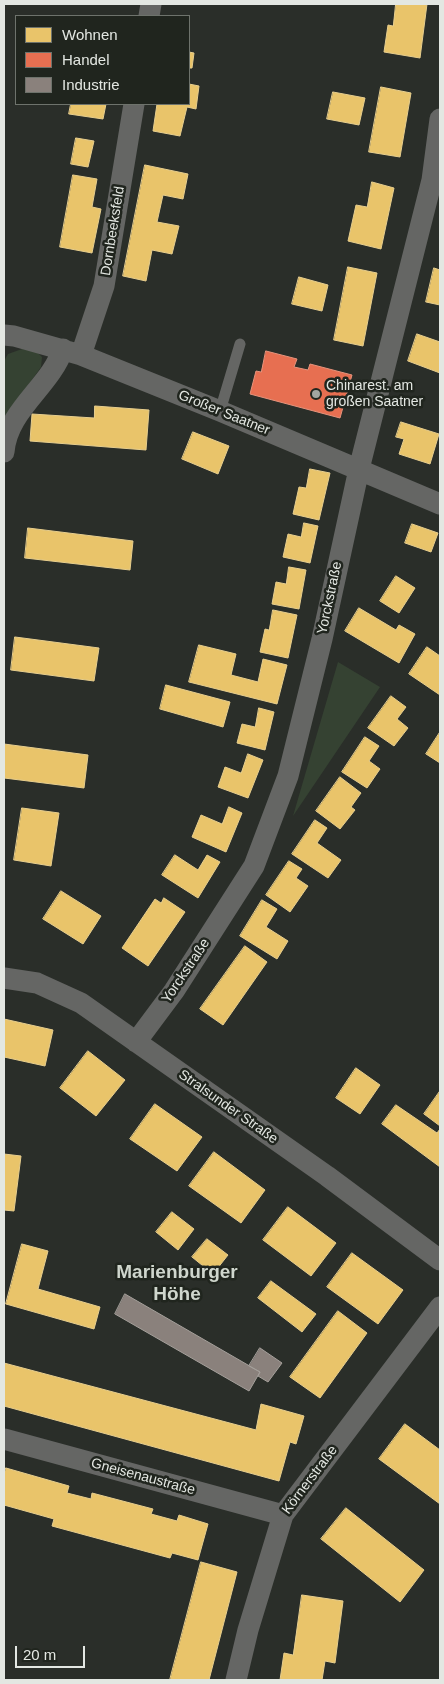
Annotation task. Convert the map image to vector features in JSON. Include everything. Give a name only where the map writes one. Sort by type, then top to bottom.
[{"type":"street","name":"Dornbeeksfeld","points":[[4,452],[5,438],[14,419],[59,361],[72,352],[104,286],[134,105]]},
{"type":"street","name":"Yorckstraße","points":[[136,1042],[174,991],[254,866],[288,776],[322,638],[359,469],[436,181],[440,119]]},
{"type":"street","name":"Großer Saatner","points":[[4,335],[72,352],[220,411],[440,504]]},
{"type":"street","name":"Stralsunder Straße","points":[[4,978],[37,983],[81,1003],[327,1176],[440,1260]]},
{"type":"street","name":"Körnerstraße","points":[[236,1680],[248,1630],[283,1515],[440,1307]]},
{"type":"street","name":"Gneisenaustraße","points":[[4,1438],[283,1515]]},
{"type":"lane","points":[[220,411],[240,344]]},
{"type":"green space","points":[[22,349],[35,350],[42,357],[41,367],[17,401],[4,428],[4,361],[8,354]]},
{"type":"green space","points":[[338,662],[380,687],[293,816]]},
{"type":"building: Wohnen","points":[[396,4],[427,4],[420,58],[384,52],[388,25],[393,26]]},
{"type":"building: Wohnen","points":[[190,52],[194,53],[192,68],[190,68]]},
{"type":"building: Wohnen","points":[[190,84],[199,86],[196,109],[187,107],[180,136],[153,131],[157,105],[190,105]]},
{"type":"building: Wohnen","points":[[381,87],[411,93],[400,157],[369,152]]},
{"type":"building: Wohnen","points":[[333,92],[365,98],[359,125],[327,119]]},
{"type":"building: Wohnen","points":[[71,105],[106,105],[103,119],[69,114]]},
{"type":"building: Wohnen","points":[[76,138],[94,141],[88,167],[71,164]]},
{"type":"building: Wohnen","points":[[145,165],[188,174],[183,199],[163,195],[157,222],[179,226],[172,254],[152,250],[146,281],[123,276]]},
{"type":"building: Wohnen","points":[[73,175],[97,179],[92,207],[101,209],[92,253],[60,247]]},
{"type":"building: Wohnen","points":[[372,182],[394,188],[381,249],[348,241],[356,205],[367,207]]},
{"type":"building: Wohnen","points":[[348,267],[377,273],[363,346],[334,340]]},
{"type":"building: Wohnen","points":[[434,268],[440,270],[440,305],[426,302]]},
{"type":"building: Wohnen","points":[[299,277],[328,285],[322,311],[292,304]]},
{"type":"building: Wohnen","points":[[417,334],[440,342],[440,373],[408,361]]},
{"type":"building: Wohnen","points":[[95,406],[149,410],[146,450],[30,441],[32,414],[94,418]]},
{"type":"building: Wohnen","points":[[401,422],[439,434],[430,464],[399,454],[404,439],[396,437]]},
{"type":"building: Wohnen","points":[[193,432],[229,446],[218,474],[182,459]]},
{"type":"building: Wohnen","points":[[310,469],[330,473],[319,520],[293,514],[299,487],[306,488]]},
{"type":"building: Wohnen","points":[[304,523],[318,526],[310,563],[283,557],[288,534],[301,537]]},
{"type":"building: Wohnen","points":[[412,524],[438,533],[431,552],[405,543]]},
{"type":"building: Wohnen","points":[[28,528],[133,541],[130,570],[25,558]]},
{"type":"building: Wohnen","points":[[289,567],[306,570],[299,609],[272,604],[276,582],[286,584]]},
{"type":"building: Wohnen","points":[[396,576],[415,588],[399,613],[380,601]]},
{"type":"building: Wohnen","points":[[359,608],[396,630],[399,625],[415,634],[399,663],[345,631]]},
{"type":"building: Wohnen","points":[[273,610],[297,615],[288,658],[260,652],[265,629],[269,630]]},
{"type":"building: Wohnen","points":[[15,637],[99,648],[94,681],[11,670]]},
{"type":"building: Wohnen","points":[[199,645],[236,654],[231,675],[258,682],[263,659],[287,665],[277,704],[189,682]]},
{"type":"building: Wohnen","points":[[427,647],[440,656],[440,695],[409,674]]},
{"type":"building: Wohnen","points":[[166,685],[230,702],[223,727],[160,709]]},
{"type":"building: Wohnen","points":[[391,696],[406,707],[397,719],[408,728],[394,746],[368,728]]},
{"type":"building: Wohnen","points":[[259,708],[274,712],[265,750],[237,743],[242,724],[255,727]]},
{"type":"building: Wohnen","points":[[440,732],[440,763],[426,754]]},
{"type":"building: Wohnen","points":[[365,737],[379,746],[369,761],[380,769],[367,788],[342,772]]},
{"type":"building: Wohnen","points":[[4,744],[88,755],[84,788],[4,778]]},
{"type":"building: Wohnen","points":[[248,754],[263,760],[248,798],[218,787],[225,767],[241,773]]},
{"type":"building: Wohnen","points":[[340,777],[361,793],[351,807],[355,810],[340,829],[316,811]]},
{"type":"building: Wohnen","points":[[229,807],[242,813],[226,852],[192,837],[201,815],[222,824]]},
{"type":"building: Wohnen","points":[[22,808],[59,813],[51,866],[14,860]]},
{"type":"building: Wohnen","points":[[315,820],[327,828],[317,843],[341,860],[328,878],[292,854]]},
{"type":"building: Wohnen","points":[[175,855],[198,870],[207,855],[220,862],[198,898],[162,875]]},
{"type":"building: Wohnen","points":[[289,861],[302,869],[296,878],[308,886],[290,912],[266,895]]},
{"type":"building: Wohnen","points":[[61,891],[101,916],[83,944],[43,919]]},
{"type":"building: Wohnen","points":[[164,898],[185,912],[148,966],[122,948],[155,899],[161,903]]},
{"type":"building: Wohnen","points":[[262,900],[277,909],[266,927],[288,941],[277,959],[240,936]]},
{"type":"building: Wohnen","points":[[245,946],[267,962],[223,1025],[200,1009]]},
{"type":"building: Wohnen","points":[[4,1019],[53,1030],[45,1066],[4,1057]]},
{"type":"building: Wohnen","points":[[88,1051],[125,1080],[96,1116],[60,1088]]},
{"type":"building: Wohnen","points":[[356,1068],[380,1085],[360,1114],[336,1098]]},
{"type":"building: Wohnen","points":[[440,1091],[440,1126],[424,1114]]},
{"type":"building: Wohnen","points":[[155,1104],[202,1137],[177,1171],[130,1139]]},
{"type":"building: Wohnen","points":[[396,1105],[437,1133],[440,1129],[440,1167],[382,1124]]},
{"type":"building: Wohnen","points":[[214,1152],[265,1190],[241,1223],[189,1186]]},
{"type":"building: Wohnen","points":[[4,1154],[21,1156],[14,1211],[4,1210]]},
{"type":"building: Wohnen","points":[[288,1207],[336,1243],[311,1276],[263,1240]]},
{"type":"building: Wohnen","points":[[172,1212],[194,1229],[178,1250],[156,1232]]},
{"type":"building: Wohnen","points":[[207,1239],[228,1255],[213,1274],[192,1257]]},
{"type":"building: Wohnen","points":[[22,1244],[48,1251],[38,1289],[100,1307],[94,1329],[6,1304]]},
{"type":"building: Wohnen","points":[[352,1253],[403,1290],[378,1324],[327,1287]]},
{"type":"building: Wohnen","points":[[271,1281],[316,1314],[302,1332],[258,1298]]},
{"type":"building: Wohnen","points":[[338,1311],[367,1333],[320,1398],[290,1377]]},
{"type":"building: Wohnen","points":[[4,1363],[256,1430],[261,1404],[304,1416],[296,1444],[290,1442],[279,1481],[4,1406]]},
{"type":"building: Wohnen","points":[[405,1424],[440,1450],[440,1504],[379,1459]]},
{"type":"building: Wohnen","points":[[6,1468],[69,1486],[67,1493],[91,1499],[92,1493],[153,1509],[151,1514],[177,1521],[179,1515],[208,1524],[198,1560],[172,1553],[170,1558],[52,1526],[54,1519],[4,1505],[4,1475]]},
{"type":"building: Wohnen","points":[[346,1508],[424,1570],[400,1602],[321,1539]]},
{"type":"building: Wohnen","points":[[201,1562],[237,1572],[209,1680],[170,1680]]},
{"type":"building: Wohnen","points":[[302,1595],[343,1601],[335,1663],[325,1661],[322,1680],[280,1680],[284,1653],[293,1655]]},
{"type":"building: Handel","points":[[266,351],[297,359],[294,367],[308,370],[310,364],[352,375],[340,418],[250,394],[256,371],[261,372]]},
{"type":"building: Industrie","points":[[125,1294],[260,1372],[249,1391],[115,1314]]},
{"type":"building: Industrie","points":[[260,1348],[282,1363],[268,1382],[258,1376],[260,1372],[249,1366]]},
{"type":"place","name":"Chinarest. am großen Saatner","points":[[316,394]]},
{"type":"district","name":"Marienburger Höhe","points":[[177,1284]]}]
